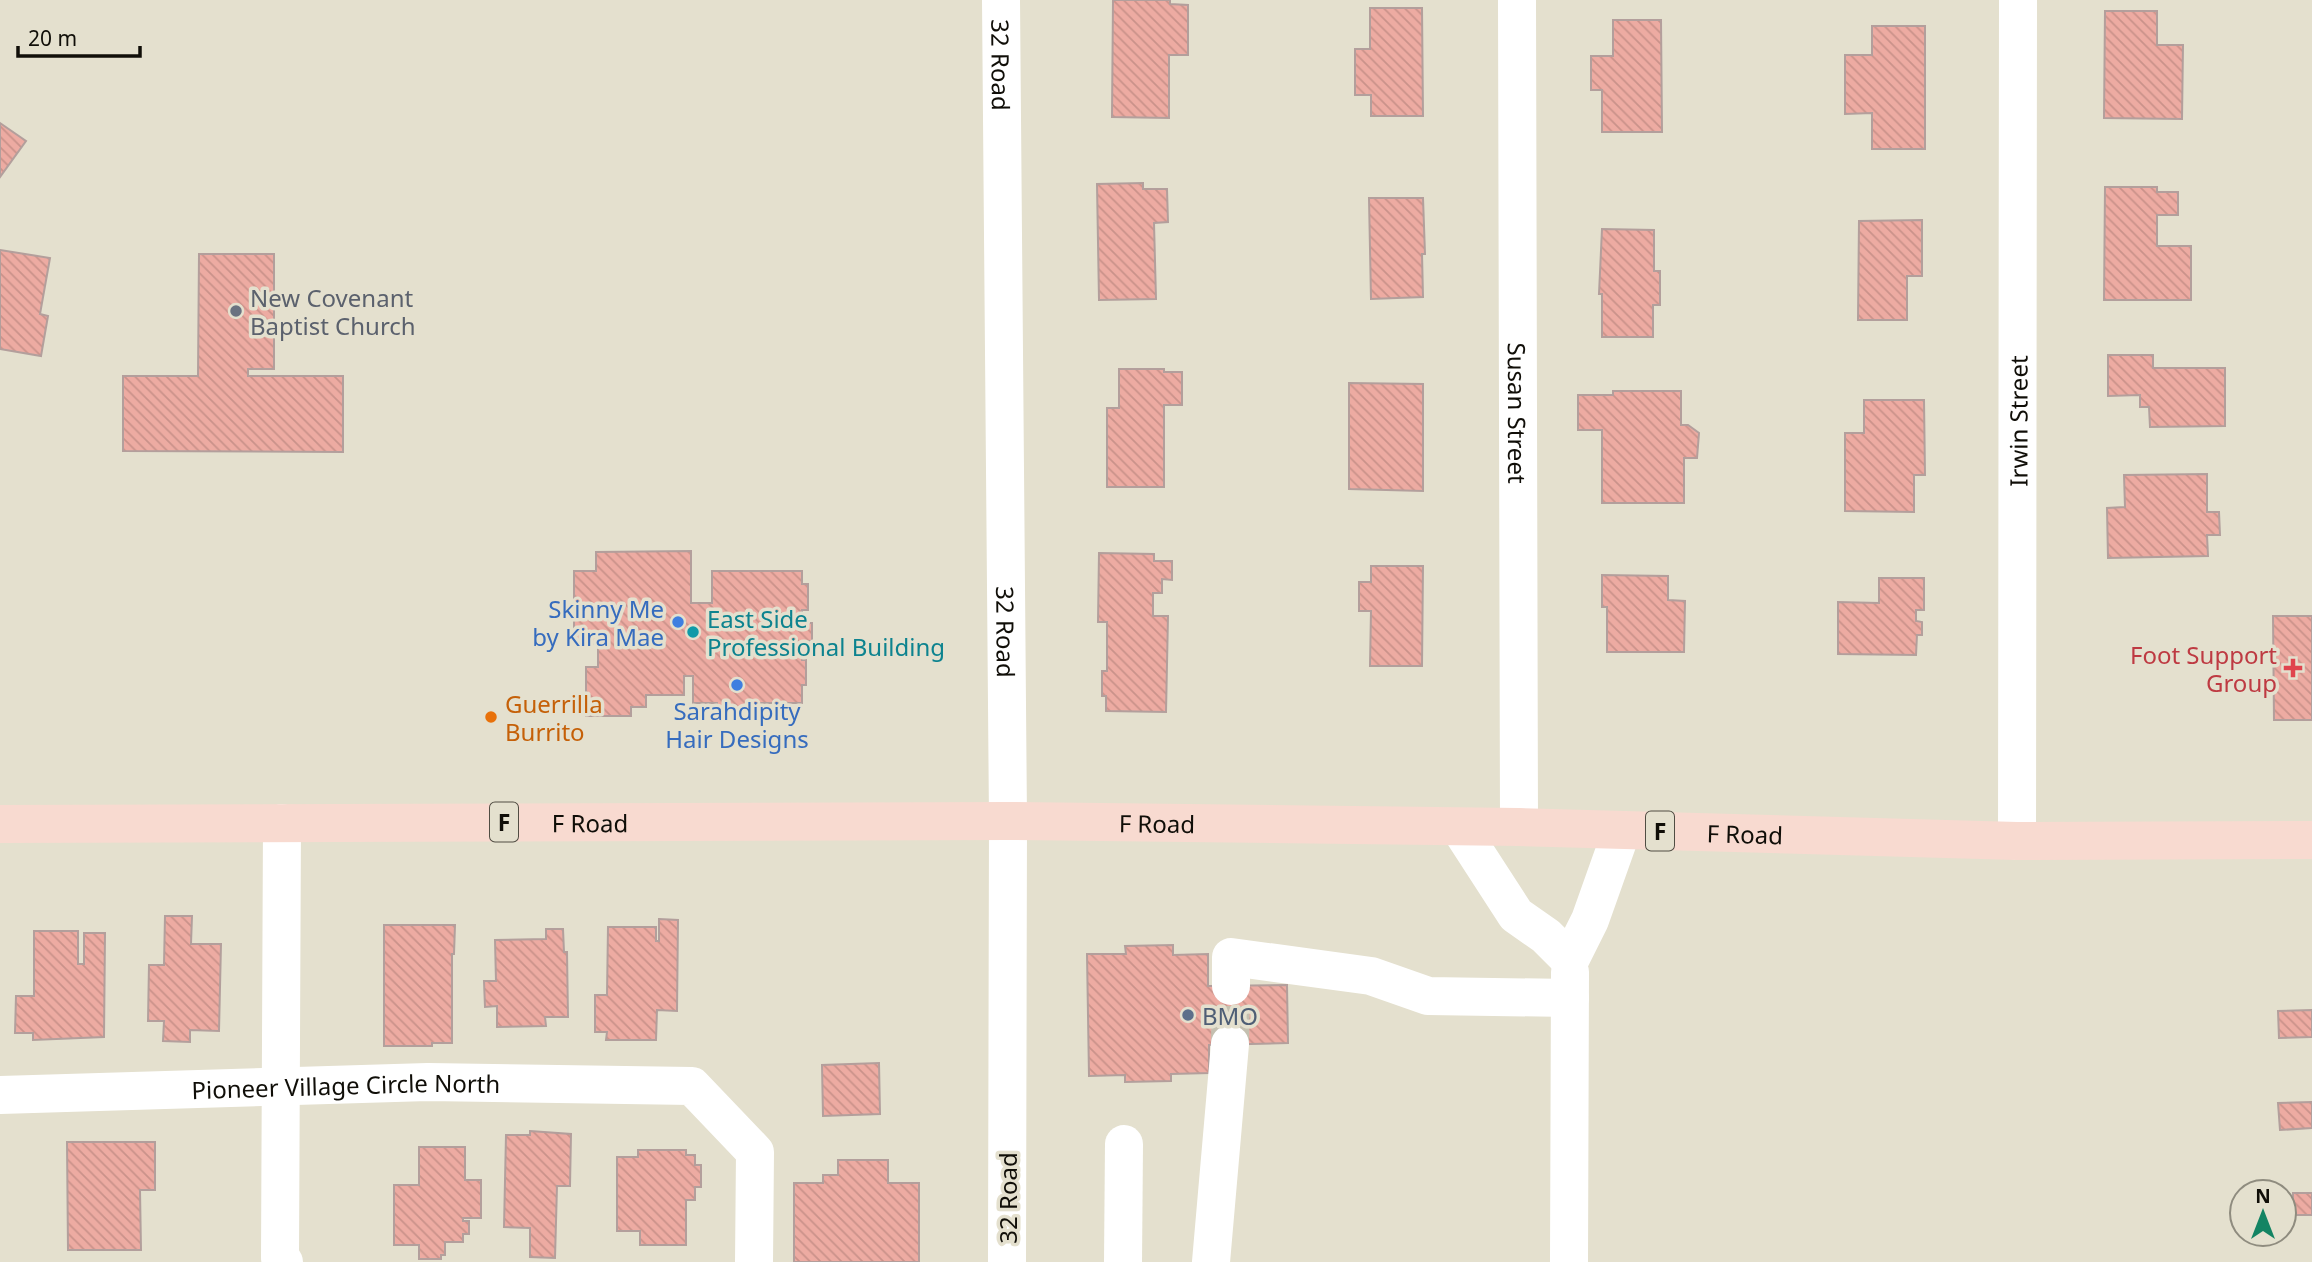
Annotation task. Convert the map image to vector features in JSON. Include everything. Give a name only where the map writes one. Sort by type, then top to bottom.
[{"type":"main road","name":"F Road","points":[[0,824],[1008,821],[1519,827],[2017,841],[2312,840]]},
{"type":"street","name":"32 Road","points":[[1001,0],[1008,821],[1007,1262]]},
{"type":"street","name":"Susan Street","points":[[1517,0],[1519,827]]},
{"type":"street","name":"Irwin Street","points":[[2017,841],[2018,0]]},
{"type":"street","points":[[279,1261],[282,823]]},
{"type":"street","points":[[1459,827],[1516,915],[1546,936],[1570,960]]},
{"type":"street","points":[[1569,1262],[1570,960],[1591,920],[1622,830]]},
{"type":"street","points":[[1231,986],[1231,957],[1371,976],[1428,996],[1570,998]]},
{"type":"street","points":[[1211,1262],[1230,1044]]},
{"type":"street","name":"Pioneer Village Circle North","points":[[0,1094],[428,1082],[692,1086],[755,1152],[754,1262]]},
{"type":"street","points":[[1123,1262],[1124,1144]]},
{"type":"building","points":[[1113,0],[1170,0],[1170,4],[1188,5],[1188,55],[1169,55],[1169,118],[1112,117]]},
{"type":"building","points":[[1370,8],[1422,8],[1423,116],[1371,116],[1371,95],[1355,95],[1355,49],[1370,49]]},
{"type":"building","points":[[2105,11],[2157,11],[2157,45],[2183,45],[2182,119],[2104,118]]},
{"type":"building","points":[[1613,20],[1661,20],[1662,132],[1602,132],[1602,90],[1591,90],[1591,56],[1613,56]]},
{"type":"building","points":[[1872,26],[1925,26],[1925,149],[1872,149],[1872,113],[1845,114],[1845,55],[1872,55]]},
{"type":"building","points":[[0,123],[26,141],[0,177]]},
{"type":"building","points":[[1143,183],[1143,189],[1167,189],[1168,222],[1154,223],[1156,299],[1099,300],[1097,184]]},
{"type":"building","points":[[2105,187],[2157,187],[2157,192],[2178,192],[2178,215],[2157,215],[2157,246],[2191,246],[2191,300],[2104,300]]},
{"type":"building","points":[[1369,198],[1423,198],[1423,297],[1371,299]]},
{"type":"building","points":[[1922,220],[1922,276],[1907,276],[1907,320],[1858,320],[1859,221]]},
{"type":"building","points":[[1602,229],[1654,230],[1654,271],[1660,271],[1660,305],[1653,305],[1653,337],[1602,337],[1602,294],[1599,294]]},
{"type":"building","points":[[0,250],[50,258],[40,314],[48,316],[41,356],[0,349]]},
{"type":"building","name":"New Covenant Baptist Church","points":[[199,254],[274,254],[274,369],[248,369],[248,376],[343,376],[343,452],[123,451],[123,376],[198,376]]},
{"type":"building","points":[[2108,355],[2153,355],[2153,368],[2225,368],[2225,426],[2150,427],[2149,407],[2140,407],[2140,395],[2108,396]]},
{"type":"building","points":[[1119,369],[1164,369],[1164,372],[1182,372],[1182,405],[1164,405],[1164,487],[1107,487],[1107,408],[1119,408]]},
{"type":"building","points":[[1349,383],[1423,384],[1423,491],[1349,489]]},
{"type":"building","points":[[1613,391],[1681,391],[1681,425],[1688,425],[1699,433],[1697,458],[1684,458],[1684,503],[1602,503],[1602,430],[1578,430],[1578,395],[1613,395]]},
{"type":"building","points":[[1864,400],[1924,400],[1925,475],[1914,475],[1914,512],[1845,511],[1845,433],[1864,433]]},
{"type":"building","points":[[2207,474],[2207,512],[2219,512],[2220,535],[2207,535],[2208,556],[2108,558],[2107,508],[2125,507],[2124,475]]},
{"type":"building","name":"East Side Professional Building","points":[[691,551],[691,603],[712,603],[712,571],[802,571],[802,584],[808,584],[808,610],[802,610],[802,623],[812,623],[812,641],[802,641],[802,660],[806,660],[806,685],[802,685],[802,703],[757,703],[757,711],[717,711],[717,703],[693,703],[693,676],[684,676],[684,695],[646,695],[646,707],[631,707],[631,716],[586,716],[586,667],[598,667],[598,644],[574,644],[574,571],[596,571],[596,552]]},
{"type":"building","points":[[1099,553],[1154,554],[1154,561],[1172,561],[1172,580],[1162,579],[1162,593],[1153,593],[1153,616],[1168,616],[1166,712],[1106,711],[1106,696],[1102,696],[1102,671],[1107,671],[1107,622],[1098,622]]},
{"type":"building","points":[[1371,566],[1423,566],[1422,666],[1370,666],[1371,611],[1359,611],[1359,582],[1371,582]]},
{"type":"building","points":[[1602,575],[1668,576],[1668,600],[1685,601],[1684,652],[1607,652],[1607,607],[1602,607]]},
{"type":"building","points":[[1879,578],[1924,578],[1924,610],[1916,610],[1916,621],[1922,622],[1922,635],[1917,635],[1916,655],[1838,654],[1838,602],[1879,603]]},
{"type":"building","name":"Foot Support Group","points":[[2273,616],[2312,616],[2312,720],[2274,720]]},
{"type":"building","points":[[165,916],[192,916],[191,944],[221,944],[219,1031],[190,1030],[190,1042],[163,1041],[164,1021],[148,1021],[149,965],[164,965]]},
{"type":"building","points":[[659,919],[678,920],[677,1011],[657,1010],[656,1040],[606,1040],[607,1032],[595,1032],[595,995],[607,995],[608,927],[656,927],[656,941],[659,941]]},
{"type":"building","points":[[384,925],[455,925],[452,954],[452,1043],[432,1043],[432,1046],[384,1046]]},
{"type":"building","points":[[546,929],[563,929],[564,952],[567,952],[568,1017],[545,1017],[546,1026],[497,1027],[497,1006],[485,1007],[484,981],[496,981],[495,940],[546,939]]},
{"type":"building","points":[[34,931],[78,931],[78,964],[84,964],[84,933],[105,933],[104,1037],[33,1040],[33,1033],[15,1033],[16,996],[34,996]]},
{"type":"building","name":"BMO","points":[[1173,945],[1173,955],[1208,954],[1208,986],[1287,985],[1288,1043],[1209,1045],[1209,1073],[1171,1074],[1171,1081],[1125,1082],[1125,1075],[1089,1076],[1087,954],[1126,954],[1125,946]]},
{"type":"building","points":[[2312,1010],[2312,1037],[2279,1038],[2278,1011]]},
{"type":"building","points":[[879,1063],[880,1114],[823,1116],[822,1065]]},
{"type":"building","points":[[2312,1102],[2312,1128],[2280,1130],[2278,1103]]},
{"type":"building","points":[[530,1131],[571,1134],[570,1186],[557,1186],[555,1258],[530,1257],[530,1228],[504,1227],[506,1135],[530,1135]]},
{"type":"building","points":[[67,1142],[155,1142],[155,1190],[140,1190],[141,1250],[68,1250]]},
{"type":"building","points":[[419,1147],[465,1147],[465,1180],[481,1180],[481,1218],[463,1218],[463,1221],[469,1221],[469,1234],[463,1234],[463,1242],[445,1242],[445,1255],[441,1255],[441,1259],[419,1259],[419,1245],[394,1245],[394,1185],[419,1185]]},
{"type":"building","points":[[638,1150],[686,1150],[686,1155],[695,1155],[695,1165],[701,1165],[701,1187],[695,1187],[695,1200],[686,1200],[686,1245],[640,1245],[640,1231],[617,1231],[617,1157],[638,1157]]},
{"type":"building","points":[[838,1160],[888,1160],[888,1183],[919,1183],[919,1262],[794,1262],[794,1183],[823,1183],[823,1175],[838,1175]]},
{"type":"building","points":[[2298,1193],[2312,1193],[2312,1215],[2298,1215]]},
{"type":"tunnel","points":[[1230,1044],[1231,986]]},
{"type":"place","name":"New Covenant Baptist Church","points":[[236,311]]},
{"type":"place","name":"Skinny Me by Kira Mae","points":[[678,622]]},
{"type":"place","name":"East Side Professional Building","points":[[693,632]]},
{"type":"place","name":"Foot Support Group","points":[[2293,668]]},
{"type":"place","name":"Sarahdipity Hair Designs","points":[[737,685]]},
{"type":"place","name":"Guerrilla Burrito","points":[[491,717]]},
{"type":"place","name":"BMO","points":[[1188,1015]]}]
